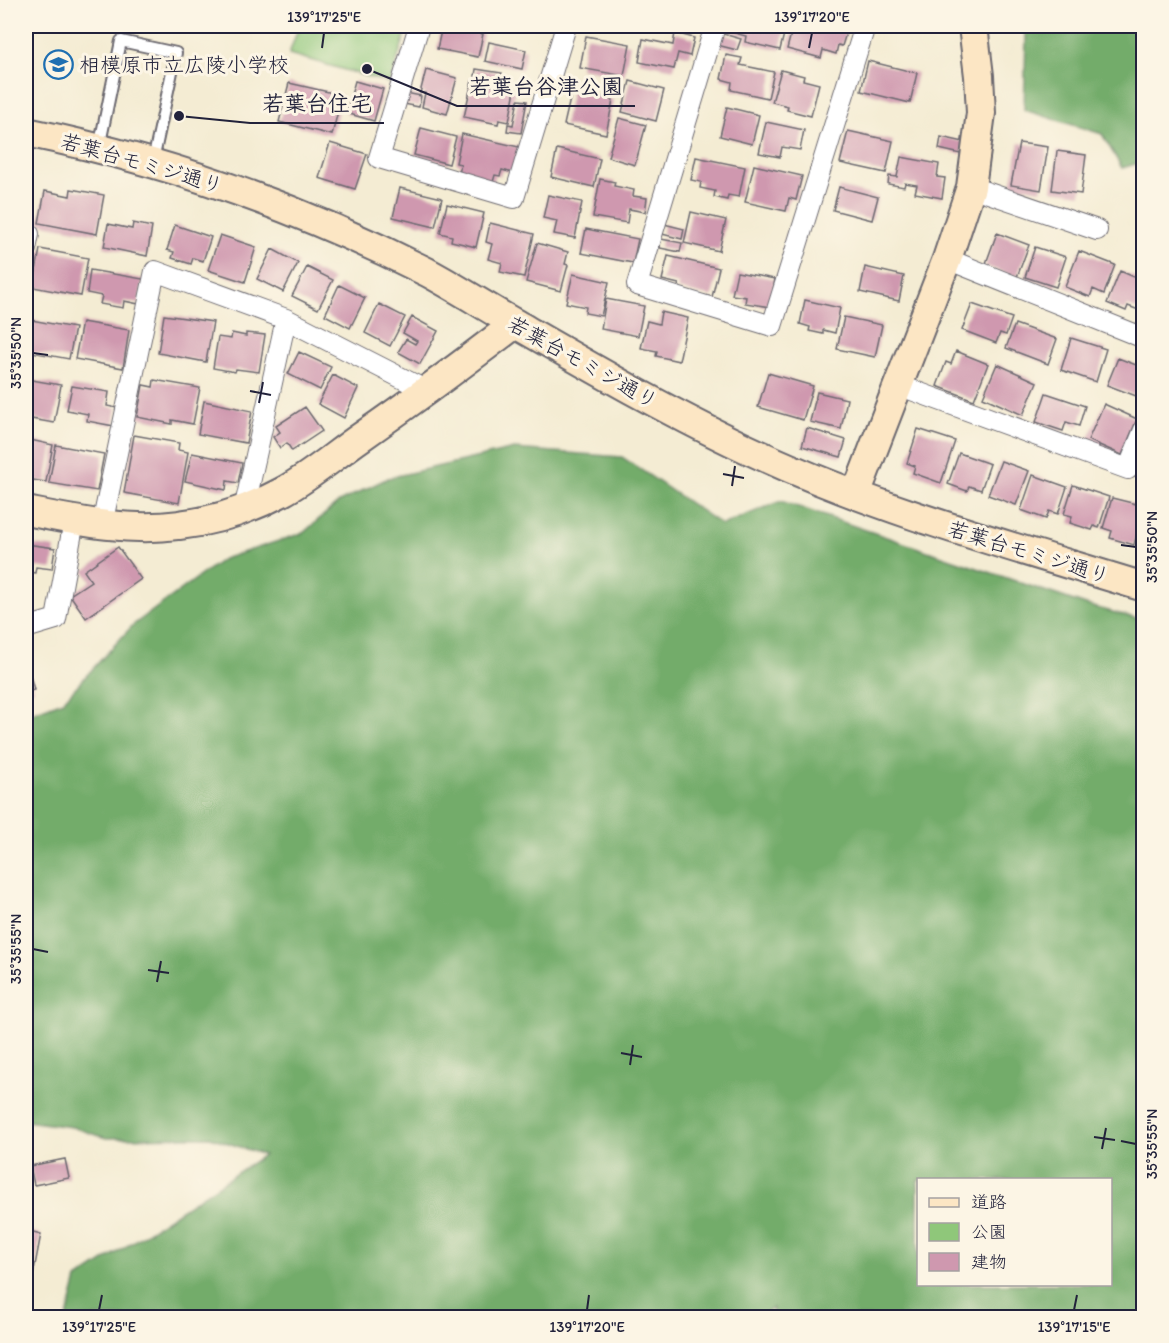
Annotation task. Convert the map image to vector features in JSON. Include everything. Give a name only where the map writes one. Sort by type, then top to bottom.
[{"type":"street","points":[[419,26],[379,158],[514,198],[566,26]]},
{"type":"street","points":[[716,26],[637,285],[772,326],[865,26]]},
{"type":"street","points":[[856,494],[947,259],[971,187],[981,113],[973,26]]},
{"type":"street","name":"若葉台モミジ通り","points":[[26,132],[153,163],[247,194],[348,233],[430,274],[680,416],[759,455],[856,494],[952,528],[1143,587]]},
{"type":"street","points":[[971,187],[1097,230]]},
{"type":"street","points":[[26,233],[29,234],[26,249]]},
{"type":"street","points":[[947,259],[1143,338]]},
{"type":"street","points":[[102,525],[155,271],[286,319],[427,391]]},
{"type":"street","points":[[244,510],[286,319]]},
{"type":"street","points":[[26,511],[102,525],[141,528],[178,526],[244,510],[283,491],[427,391],[515,324]]},
{"type":"street","points":[[898,385],[1128,469],[1143,430]]},
{"type":"street","points":[[26,628],[56,619],[74,520]]},
{"type":"lane","points":[[99,148],[121,41],[176,53],[153,163]]},
{"type":"green space","points":[[299,26],[408,26],[390,83],[289,54]]},
{"type":"green space","points":[[1021,26],[1143,26],[1143,162],[1122,168],[1102,134],[1024,110],[1026,36]]},
{"type":"green space","points":[[514,449],[622,457],[722,525],[781,501],[1086,605],[1143,620],[1143,1317],[772,1317],[773,1308],[757,1318],[67,1317],[77,1279],[264,1155],[210,1137],[106,1138],[72,1127],[26,1121],[26,715],[63,701],[133,625],[223,559],[303,533],[339,502],[388,478]]},
{"type":"building","points":[[442,26],[483,34],[478,57],[437,49]]},
{"type":"building","points":[[732,26],[786,26],[780,50],[745,42],[746,36],[731,32]]},
{"type":"building","points":[[793,26],[830,26],[847,30],[842,46],[838,45],[836,54],[823,50],[821,58],[787,49]]},
{"type":"building","points":[[675,33],[694,38],[690,56],[678,53],[674,69],[639,62],[643,39],[673,45]]},
{"type":"building","points":[[720,33],[741,39],[737,50],[717,45]]},
{"type":"building","points":[[586,36],[630,44],[624,76],[580,68]]},
{"type":"building","points":[[489,42],[526,50],[522,69],[485,61]]},
{"type":"building","points":[[726,55],[742,58],[740,65],[774,72],[768,98],[731,90],[732,82],[721,79]]},
{"type":"building","points":[[868,61],[917,73],[910,103],[861,91]]},
{"type":"building","points":[[476,69],[502,73],[500,81],[475,76]]},
{"type":"building","points":[[426,70],[457,78],[447,114],[422,107],[425,93],[420,93]]},
{"type":"building","points":[[781,70],[804,76],[803,80],[819,84],[811,116],[787,110],[788,106],[772,102]]},
{"type":"building","points":[[355,81],[383,89],[374,121],[346,113]]},
{"type":"building","points":[[472,81],[515,90],[509,122],[499,120],[498,124],[464,117]]},
{"type":"building","points":[[630,81],[664,90],[656,121],[622,112]]},
{"type":"building","points":[[289,83],[342,95],[332,135],[279,122]]},
{"type":"building","points":[[572,90],[613,100],[606,134],[564,125]]},
{"type":"building","points":[[406,93],[421,96],[419,107],[404,104]]},
{"type":"building","points":[[518,100],[527,101],[521,133],[507,131],[508,124],[513,125]]},
{"type":"building","points":[[727,107],[759,115],[752,144],[720,136]]},
{"type":"building","points":[[619,118],[646,125],[635,165],[608,157]]},
{"type":"building","points":[[766,122],[804,130],[800,150],[782,147],[780,157],[759,153]]},
{"type":"building","points":[[421,128],[456,137],[449,164],[414,155]]},
{"type":"building","points":[[848,131],[893,141],[886,173],[840,163]]},
{"type":"building","points":[[462,134],[519,147],[513,173],[502,170],[500,176],[495,175],[493,182],[459,174],[461,164],[456,163]]},
{"type":"building","points":[[941,137],[964,142],[961,154],[939,149]]},
{"type":"building","points":[[330,143],[367,154],[355,189],[319,178]]},
{"type":"building","points":[[1019,143],[1048,147],[1041,190],[1011,185]]},
{"type":"building","points":[[557,149],[600,159],[594,187],[551,177]]},
{"type":"building","points":[[1057,151],[1086,155],[1081,194],[1052,190]]},
{"type":"building","points":[[696,157],[745,167],[739,197],[728,195],[727,200],[714,197],[715,191],[700,188],[701,182],[691,180]]},
{"type":"building","points":[[901,157],[939,164],[937,177],[945,178],[942,198],[915,193],[917,185],[905,183],[904,187],[888,184],[889,176],[897,177]]},
{"type":"building","points":[[754,165],[802,176],[796,200],[789,198],[786,211],[745,202]]},
{"type":"building","points":[[600,179],[615,182],[614,186],[634,190],[633,196],[647,198],[645,212],[629,209],[627,223],[593,217]]},
{"type":"building","points":[[839,187],[878,197],[872,220],[833,210]]},
{"type":"building","points":[[400,188],[442,198],[435,227],[393,217]]},
{"type":"building","points":[[71,189],[104,195],[97,234],[39,223],[45,191],[70,196]]},
{"type":"building","points":[[548,195],[582,202],[575,238],[554,234],[557,221],[543,218]]},
{"type":"building","points":[[447,204],[484,213],[476,247],[451,241],[452,236],[440,233]]},
{"type":"building","points":[[691,212],[726,220],[719,251],[684,243]]},
{"type":"building","points":[[133,223],[152,227],[147,256],[104,247],[108,224],[132,229]]},
{"type":"building","points":[[490,223],[534,234],[524,277],[500,272],[502,263],[488,259],[492,244],[486,242]]},
{"type":"building","points":[[664,224],[684,229],[682,239],[662,234]]},
{"type":"building","points":[[175,225],[211,237],[203,261],[193,258],[191,264],[172,258],[174,252],[167,250]]},
{"type":"building","points":[[586,229],[638,239],[633,263],[581,253]]},
{"type":"building","points":[[997,233],[1029,245],[1017,277],[985,266]]},
{"type":"building","points":[[220,235],[256,247],[245,282],[208,270]]},
{"type":"building","points":[[661,239],[682,243],[680,252],[660,248]]},
{"type":"building","points":[[537,243],[568,252],[565,264],[568,265],[561,291],[526,282]]},
{"type":"building","points":[[1035,247],[1066,257],[1056,287],[1025,277]]},
{"type":"building","points":[[40,249],[88,258],[81,296],[33,287]]},
{"type":"building","points":[[272,249],[298,263],[283,292],[257,279]]},
{"type":"building","points":[[1079,251],[1115,265],[1104,294],[1093,289],[1090,297],[1065,287]]},
{"type":"building","points":[[668,256],[719,268],[712,297],[677,289],[679,284],[662,280]]},
{"type":"building","points":[[307,267],[333,280],[318,309],[292,296]]},
{"type":"building","points":[[865,267],[904,276],[899,301],[860,292]]},
{"type":"building","points":[[90,270],[143,279],[139,304],[124,301],[123,308],[100,304],[102,296],[87,293]]},
{"type":"building","points":[[1120,271],[1144,281],[1144,312],[1128,306],[1126,311],[1107,303]]},
{"type":"building","points":[[737,272],[775,279],[770,307],[745,303],[746,297],[732,295]]},
{"type":"building","points":[[573,274],[609,282],[601,316],[585,313],[586,307],[566,303]]},
{"type":"building","points":[[339,285],[365,298],[350,328],[325,315]]},
{"type":"building","points":[[606,299],[644,306],[638,336],[601,329]]},
{"type":"building","points":[[805,300],[840,308],[835,333],[823,330],[823,334],[809,331],[810,327],[800,324]]},
{"type":"building","points":[[379,304],[405,317],[390,346],[365,333]]},
{"type":"building","points":[[972,304],[1012,318],[1006,335],[1000,333],[996,343],[962,330]]},
{"type":"building","points":[[661,312],[688,318],[679,361],[656,356],[657,351],[641,348],[647,321],[659,324]]},
{"type":"building","points":[[164,315],[213,322],[206,362],[158,353]]},
{"type":"building","points":[[412,317],[438,331],[420,364],[398,352],[406,339],[415,344],[417,341],[403,333]]},
{"type":"building","points":[[844,317],[882,325],[875,357],[837,349]]},
{"type":"building","points":[[26,319],[75,328],[69,359],[26,351],[28,340],[26,340]]},
{"type":"building","points":[[82,322],[129,330],[123,368],[75,359]]},
{"type":"building","points":[[1015,324],[1057,339],[1048,364],[1006,348]]},
{"type":"building","points":[[232,333],[246,336],[246,333],[265,335],[259,372],[236,369],[235,372],[213,368],[218,337],[231,339]]},
{"type":"building","points":[[1071,338],[1106,349],[1096,382],[1061,370]]},
{"type":"building","points":[[956,351],[988,364],[974,400],[937,386],[946,362],[951,364]]},
{"type":"building","points":[[299,352],[331,367],[320,390],[288,374]]},
{"type":"building","points":[[1118,358],[1144,368],[1144,399],[1107,385]]},
{"type":"building","points":[[997,364],[1037,382],[1023,415],[983,397]]},
{"type":"building","points":[[768,373],[813,386],[803,420],[758,407]]},
{"type":"building","points":[[333,375],[358,388],[344,418],[318,404]]},
{"type":"building","points":[[26,379],[61,385],[54,423],[26,418]]},
{"type":"building","points":[[154,380],[200,388],[193,424],[172,420],[172,424],[137,417],[143,385],[153,387]]},
{"type":"building","points":[[72,386],[109,392],[107,406],[117,408],[114,426],[87,421],[88,414],[67,410]]},
{"type":"building","points":[[817,392],[847,399],[841,429],[810,422]]},
{"type":"building","points":[[1046,393],[1085,406],[1079,426],[1066,422],[1063,431],[1036,422]]},
{"type":"building","points":[[204,401],[252,411],[246,443],[198,434]]},
{"type":"building","points":[[1104,404],[1137,419],[1122,455],[1088,440]]},
{"type":"building","points":[[305,407],[322,431],[292,451],[287,443],[280,448],[273,437],[280,432],[276,426]]},
{"type":"building","points":[[807,428],[846,440],[841,457],[802,446]]},
{"type":"building","points":[[918,429],[955,441],[941,483],[913,473],[915,466],[907,463]]},
{"type":"building","points":[[134,435],[179,443],[178,450],[188,452],[179,503],[124,493]]},
{"type":"building","points":[[26,439],[53,445],[46,482],[26,479]]},
{"type":"building","points":[[56,445],[104,454],[97,491],[49,483]]},
{"type":"building","points":[[192,453],[242,463],[238,483],[227,481],[226,490],[185,481]]},
{"type":"building","points":[[959,453],[990,464],[981,490],[969,486],[967,491],[948,484]]},
{"type":"building","points":[[1001,461],[1029,471],[1016,505],[988,495]]},
{"type":"building","points":[[1033,475],[1067,487],[1058,514],[1049,511],[1046,519],[1021,510]]},
{"type":"building","points":[[1073,485],[1109,497],[1099,528],[1094,526],[1092,530],[1070,523],[1072,516],[1064,514]]},
{"type":"building","points":[[1112,498],[1144,506],[1134,545],[1110,538],[1112,531],[1103,528]]},
{"type":"building","points":[[26,544],[55,548],[52,569],[36,567],[35,573],[26,572]]},
{"type":"building","points":[[118,547],[141,579],[86,618],[70,595],[91,581],[84,571]]},
{"type":"building","points":[[26,660],[34,690],[26,692]]},
{"type":"building","points":[[65,1159],[69,1178],[34,1185],[30,1166]]},
{"type":"building","points":[[26,1230],[41,1234],[32,1281],[26,1280]]},
{"type":"place","name":"相模原市立広陵小学校","points":[[58,64]]},
{"type":"place","name":"若葉台谷津公園","points":[[367,69]]},
{"type":"place","name":"若葉台住宅","points":[[179,116]]}]
